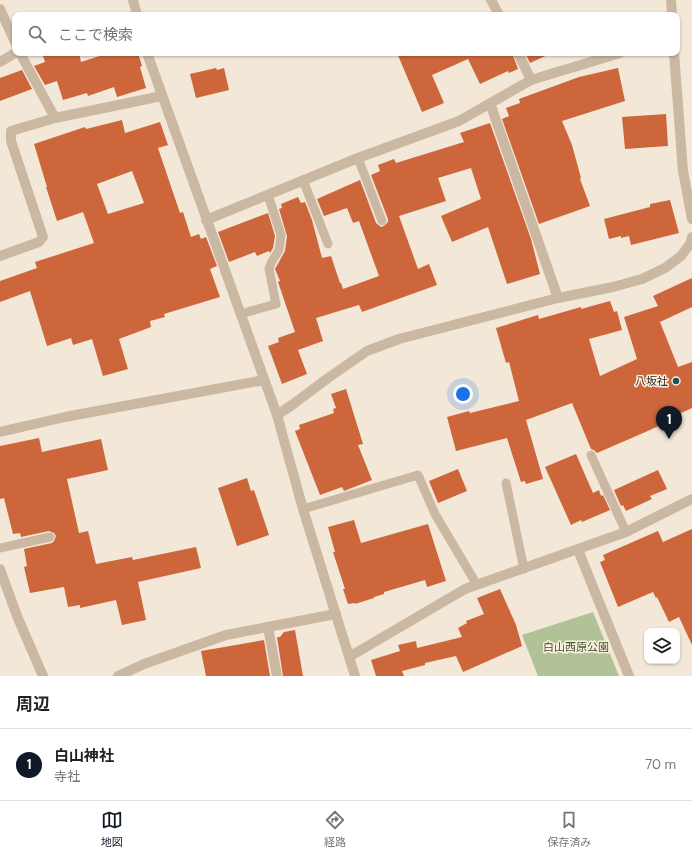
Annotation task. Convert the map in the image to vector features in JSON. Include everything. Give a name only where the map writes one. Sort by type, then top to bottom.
[{"type":"street","points":[[133,0],[136,12]]},
{"type":"street","points":[[491,0],[497,12]]},
{"type":"street","points":[[671,0],[672,12]]},
{"type":"street","points":[[0,9],[12,35]]},
{"type":"street","points":[[0,62],[12,55]]},
{"type":"street","points":[[22,56],[56,118]]},
{"type":"street","points":[[148,56],[276,415],[303,509],[355,676]]},
{"type":"street","points":[[519,56],[531,80]]},
{"type":"street","points":[[206,220],[358,158],[459,121],[531,80],[610,56]]},
{"type":"street","points":[[674,56],[683,171],[692,219]]},
{"type":"street","points":[[0,256],[39,242],[42,237],[11,141],[11,131],[56,118],[162,96]]},
{"type":"street","points":[[490,103],[558,298]]},
{"type":"street","points":[[276,415],[367,351],[399,339],[558,298],[613,287],[642,279],[665,268],[681,256],[690,244],[692,238]]},
{"type":"street","points":[[0,432],[65,417],[264,380]]},
{"type":"street","points":[[350,657],[466,590],[626,532],[692,499]]},
{"type":"street","points":[[578,550],[629,676]]},
{"type":"street","points":[[0,569],[17,616],[43,676]]},
{"type":"street","points":[[118,676],[144,664],[226,635],[336,614]]},
{"type":"street","points":[[268,627],[277,676]]},
{"type":"lane","points":[[358,158],[382,221]]},
{"type":"lane","points":[[303,180],[328,244]]},
{"type":"lane","points":[[240,314],[276,304],[270,270],[271,263],[279,250],[281,235],[268,195]]},
{"type":"lane","points":[[591,455],[626,532]]},
{"type":"lane","points":[[303,509],[418,475],[435,514],[477,585]]},
{"type":"lane","points":[[506,483],[524,569]]},
{"type":"lane","points":[[0,548],[50,537]]},
{"type":"green space","name":"白山西原公園","points":[[593,612],[619,676],[538,676],[522,635]]},
{"type":"building","points":[[43,56],[80,56],[81,62],[100,56],[139,56],[142,66],[140,67],[146,88],[117,97],[114,87],[88,96],[87,93],[63,100],[57,81],[45,85],[34,66],[45,62]]},
{"type":"building","points":[[398,56],[513,56],[518,69],[509,73],[508,71],[480,84],[468,59],[432,75],[444,103],[422,112]]},
{"type":"building","points":[[526,56],[545,56],[530,63]]},
{"type":"building","points":[[216,68],[217,70],[224,68],[229,90],[196,98],[190,74]]},
{"type":"building","points":[[618,68],[625,101],[562,121],[572,145],[581,178],[580,179],[590,206],[539,224],[502,119],[509,116],[506,108],[520,103],[519,99],[579,77]]},
{"type":"building","points":[[22,70],[32,89],[0,101],[0,78]]},
{"type":"building","points":[[666,114],[668,146],[625,149],[622,117]]},
{"type":"building","points":[[122,120],[125,133],[160,122],[168,145],[158,148],[180,213],[183,212],[191,237],[199,234],[201,239],[206,237],[217,266],[210,269],[220,297],[164,314],[165,317],[150,321],[151,327],[119,339],[128,369],[103,376],[92,339],[73,345],[71,338],[47,346],[30,291],[0,302],[0,281],[37,268],[35,262],[94,243],[83,212],[57,221],[34,144],[85,127],[86,129]],"holes":[[[132,171],[144,203],[108,214],[97,184]]]},
{"type":"building","points":[[490,123],[531,239],[540,274],[507,284],[488,227],[452,242],[441,216],[481,199],[471,168],[438,178],[446,201],[399,216],[418,269],[429,264],[437,285],[362,312],[359,305],[316,318],[323,341],[298,350],[307,374],[282,384],[268,346],[279,342],[278,338],[295,332],[275,269],[285,251],[287,236],[279,209],[282,208],[281,204],[298,197],[301,203],[305,202],[312,220],[322,258],[331,256],[343,289],[379,276],[359,221],[353,223],[347,208],[324,216],[317,199],[360,180],[376,223],[381,227],[384,226],[388,222],[388,219],[371,175],[380,171],[378,165],[394,159],[396,163],[464,142],[460,133]]},
{"type":"building","points":[[670,200],[679,233],[631,245],[629,236],[609,239],[604,219],[650,207],[650,204]]},
{"type":"building","points":[[268,213],[275,236],[273,248],[270,253],[269,251],[257,256],[255,252],[229,262],[218,232]]},
{"type":"building","points":[[692,278],[692,307],[660,322],[678,367],[692,362],[692,408],[670,418],[671,420],[650,430],[597,453],[591,449],[572,403],[526,420],[543,479],[526,484],[525,481],[521,482],[507,438],[456,451],[447,417],[519,401],[509,362],[506,363],[496,328],[538,315],[539,319],[581,307],[581,309],[610,301],[614,312],[617,311],[622,330],[589,339],[600,376],[637,359],[624,317],[658,306],[653,296]]},
{"type":"building","points":[[346,389],[363,444],[358,445],[372,480],[344,491],[342,487],[320,495],[295,431],[300,429],[299,425],[334,413],[333,409],[336,408],[331,394]]},
{"type":"building","points":[[39,438],[42,452],[101,439],[108,470],[67,479],[79,533],[88,531],[96,564],[132,557],[133,560],[196,547],[201,568],[138,582],[146,620],[122,625],[116,600],[80,608],[80,605],[68,607],[64,587],[30,593],[24,567],[27,566],[24,549],[52,543],[56,536],[54,533],[49,531],[21,537],[20,533],[13,534],[4,498],[0,499],[0,446]]},
{"type":"building","points":[[576,454],[593,493],[599,490],[610,510],[571,525],[545,467]]},
{"type":"building","points":[[458,469],[467,491],[438,503],[429,481]]},
{"type":"building","points":[[658,470],[667,489],[650,496],[652,499],[626,511],[623,505],[621,506],[614,490]]},
{"type":"building","points":[[247,478],[251,491],[254,490],[269,535],[237,546],[218,488]]},
{"type":"building","points":[[354,520],[361,543],[428,524],[446,581],[427,587],[425,580],[384,592],[384,594],[355,604],[348,604],[343,589],[345,589],[333,552],[335,552],[328,527]]},
{"type":"building","points":[[692,529],[692,645],[679,617],[669,622],[653,592],[618,607],[600,562],[605,560],[603,555],[658,531],[663,542]]},
{"type":"building","points":[[500,589],[516,625],[522,646],[463,672],[456,656],[425,663],[425,665],[402,671],[404,676],[376,676],[371,660],[400,651],[398,645],[416,641],[417,648],[462,637],[458,628],[467,623],[466,621],[484,614],[477,598]]},
{"type":"building","points":[[295,630],[303,676],[283,676],[277,637],[280,637],[284,632]]},
{"type":"building","points":[[264,640],[270,676],[206,676],[201,651]]},
{"type":"place","name":"八坂社","points":[[676,381]]},
{"type":"place","name":"白山神社","points":[[669,439]]}]
